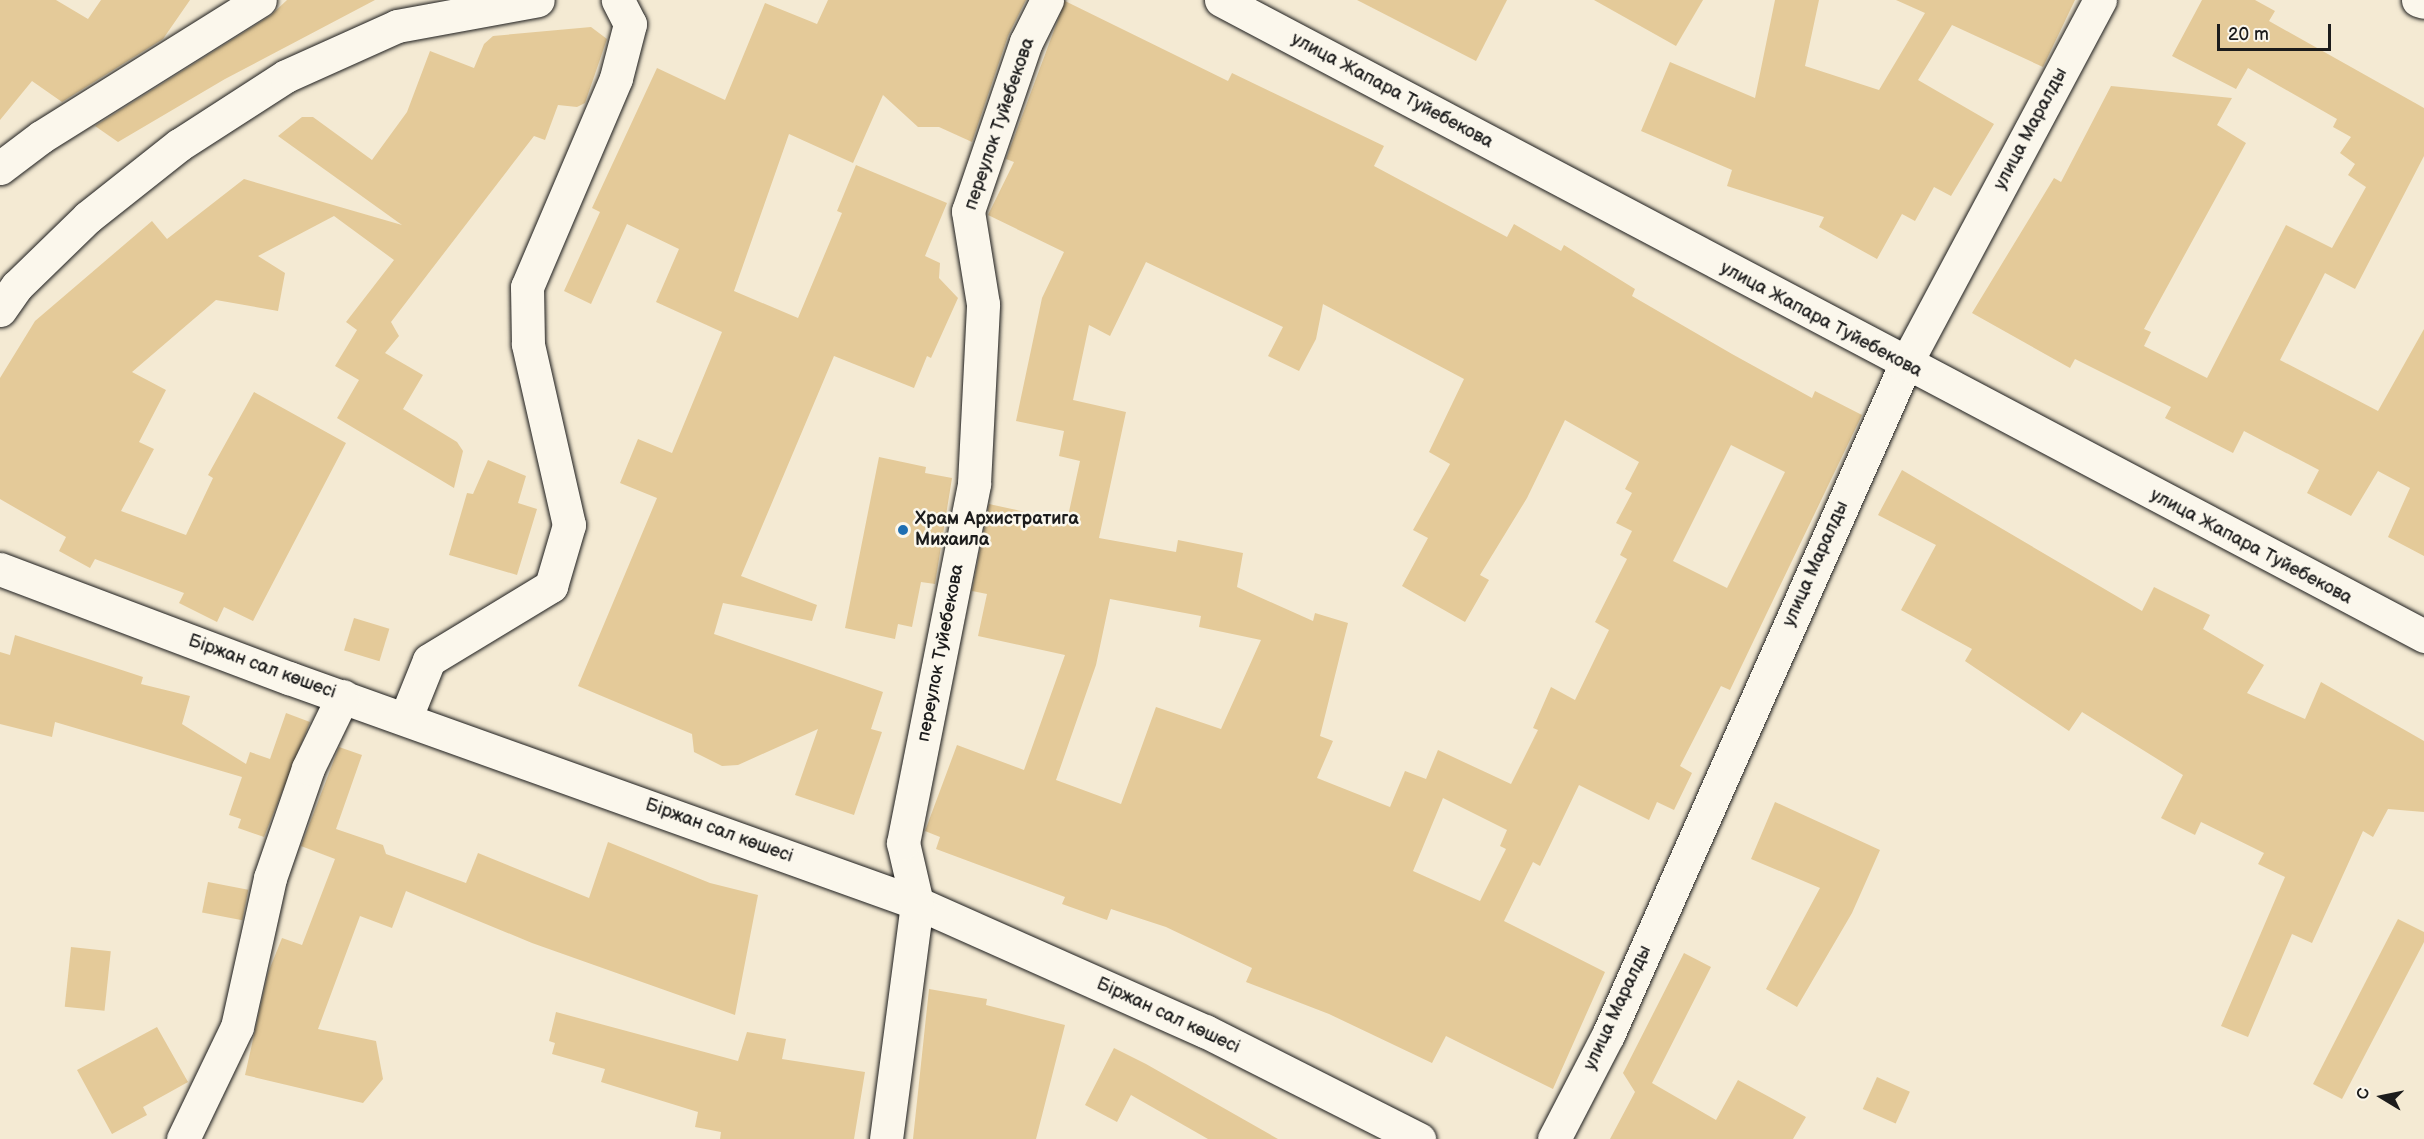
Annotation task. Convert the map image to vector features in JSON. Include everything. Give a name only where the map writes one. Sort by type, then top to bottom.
[{"type":"street","points":[[0,168],[40,137],[260,0]]},
{"type":"street","points":[[0,310],[17,286],[88,218],[179,145],[286,76],[397,26],[538,0]]},
{"type":"street","points":[[406,717],[429,660],[551,586],[568,525],[528,344],[527,287],[616,78],[630,24],[618,0]]},
{"type":"street","name":"переулок Туйебекова","points":[[886,1139],[917,903],[903,843],[974,484],[981,397],[983,304],[968,211],[1026,42],[1047,0]]},
{"type":"street","name":"улица Жапара Туйебекова","points":[[1221,0],[1905,365],[2424,636]]},
{"type":"street","name":"улица Маралды","points":[[1554,1139],[1608,1035],[1905,365],[2100,0]]},
{"type":"street","points":[[2418,0],[2424,2]]},
{"type":"street","name":"Біржан сал көшесі","points":[[0,569],[917,903],[1205,1031],[1419,1139]]},
{"type":"street","points":[[183,1139],[237,1027],[270,878],[308,768],[344,696]]},
{"type":"building","points":[[0,0],[56,0],[88,19],[101,0],[190,0],[163,39],[62,102],[32,81],[0,120]]},
{"type":"building","points":[[287,0],[375,0],[225,79],[118,142],[95,126],[270,16]]},
{"type":"building","points":[[828,0],[1026,0],[1008,36],[972,142],[939,127],[918,127],[883,95],[853,163],[789,134],[734,291],[798,318],[842,213],[837,211],[856,165],[947,203],[925,256],[940,263],[939,278],[958,298],[931,358],[927,356],[914,388],[834,356],[741,576],[817,605],[812,621],[723,603],[714,634],[883,692],[871,729],[882,732],[854,815],[795,795],[818,729],[738,765],[722,766],[694,752],[692,734],[578,686],[657,498],[620,483],[638,439],[672,453],[722,332],[656,302],[679,249],[627,224],[591,304],[564,291],[600,212],[592,208],[657,68],[725,100],[765,3],[817,24]]},
{"type":"building","points":[[1357,0],[1507,0],[1476,61]]},
{"type":"building","points":[[1594,0],[1703,0],[1676,46]]},
{"type":"building","points":[[1775,0],[1819,0],[1805,66],[1879,90],[1925,13],[1896,0],[2075,0],[2043,67],[1952,25],[1918,80],[1994,124],[1951,196],[1934,187],[1915,221],[1902,214],[1877,259],[1819,227],[1824,217],[1727,186],[1732,170],[1641,131],[1670,62],[1755,98]]},
{"type":"building","points":[[2202,0],[2255,0],[2275,11],[2269,21],[2424,108],[2424,156],[2355,289],[2325,273],[2280,360],[2378,411],[2424,329],[2424,556],[2388,537],[2410,488],[2378,471],[2351,516],[2307,493],[2319,470],[2244,431],[2233,453],[2165,418],[2171,407],[2075,359],[2070,368],[1972,313],[2054,178],[2061,182],[2111,86],[2232,98],[2217,125],[2246,143],[2144,329],[2151,332],[2144,346],[2207,378],[2286,225],[2332,248],[2366,187],[2348,175],[2355,164],[2340,153],[2351,137],[2333,127],[2337,119],[2248,68],[2236,89],[2172,56]]},
{"type":"building","points":[[1065,1],[1228,81],[1232,73],[1384,146],[1374,166],[1507,237],[1514,224],[1561,251],[1564,245],[1635,289],[1632,296],[1732,354],[1812,398],[1815,391],[1862,415],[1730,690],[1721,686],[1680,766],[1692,773],[1674,810],[1657,802],[1649,820],[1579,785],[1540,866],[1533,862],[1504,921],[1605,972],[1553,1089],[1446,1036],[1432,1063],[1329,1014],[1246,982],[1252,968],[1166,927],[1111,909],[1107,920],[1062,904],[1065,897],[936,849],[940,837],[925,831],[957,745],[1024,770],[1065,655],[978,636],[987,594],[972,591],[989,504],[1067,521],[1080,461],[1059,456],[1064,431],[1016,421],[1042,298],[1064,252],[988,215],[1014,162],[1006,159]],"holes":[[[1146,262],[1283,327],[1268,356],[1299,371],[1316,339],[1323,304],[1464,379],[1429,452],[1450,464],[1413,530],[1428,538],[1402,586],[1465,622],[1489,580],[1480,575],[1527,498],[1565,420],[1639,462],[1625,489],[1632,493],[1616,523],[1632,531],[1620,555],[1627,559],[1595,622],[1609,630],[1575,700],[1551,687],[1533,728],[1538,730],[1511,784],[1438,750],[1426,779],[1405,771],[1390,807],[1317,778],[1333,741],[1320,736],[1348,623],[1315,613],[1313,621],[1237,587],[1243,553],[1178,540],[1176,552],[1099,538],[1126,412],[1073,400],[1089,325],[1110,336]],[[1731,445],[1785,472],[1727,588],[1673,561]],[[1110,599],[1201,616],[1199,627],[1261,640],[1221,729],[1156,707],[1121,804],[1056,780],[1096,665]],[[1443,798],[1507,830],[1500,846],[1506,849],[1480,901],[1413,871]]]},
{"type":"building","points":[[591,27],[607,39],[585,103],[577,107],[558,105],[545,140],[534,136],[391,322],[399,336],[385,353],[423,375],[403,409],[457,442],[463,451],[454,488],[337,418],[359,380],[335,366],[357,330],[346,322],[394,260],[334,216],[258,256],[285,273],[278,311],[216,300],[132,372],[166,390],[139,442],[154,449],[121,511],[186,535],[213,478],[208,475],[254,392],[346,443],[253,621],[224,607],[217,622],[179,603],[184,593],[95,559],[90,568],[59,551],[66,537],[0,499],[0,378],[35,321],[152,221],[167,239],[244,179],[402,225],[278,136],[302,117],[313,117],[372,160],[407,112],[430,51],[474,68],[484,44],[493,36]]},
{"type":"building","name":"Храм Архистратига Михаила","points":[[879,457],[926,467],[925,473],[952,478],[935,584],[921,582],[912,627],[898,624],[895,639],[845,628]]},
{"type":"building","points":[[488,460],[526,476],[518,503],[537,509],[517,575],[449,555],[467,493],[473,494]]},
{"type":"building","points":[[1902,470],[2142,611],[2154,587],[2210,615],[2203,629],[2264,665],[2247,693],[2305,719],[2321,682],[2424,741],[2424,812],[2388,809],[2373,837],[2363,831],[2312,943],[2292,934],[2248,1037],[2221,1026],[2285,877],[2258,864],[2264,853],[2201,822],[2195,835],[2161,818],[2183,775],[2082,712],[2069,731],[1965,661],[1972,649],[1901,610],[1936,545],[1878,515]]},
{"type":"building","points":[[354,618],[389,629],[379,661],[344,651]]},
{"type":"building","points":[[15,635],[143,677],[141,684],[190,696],[182,724],[246,764],[250,752],[270,759],[286,713],[310,722],[264,837],[238,828],[241,819],[229,815],[242,777],[55,722],[52,737],[0,724],[0,652],[10,655]]},
{"type":"building","points":[[339,747],[362,755],[336,829],[383,845],[386,854],[466,883],[478,853],[589,898],[608,842],[710,883],[758,895],[735,1015],[532,943],[406,891],[392,928],[360,916],[318,1029],[376,1041],[383,1079],[363,1103],[245,1075],[268,973],[282,938],[302,945],[335,859],[301,846]]},
{"type":"building","points":[[1775,802],[1880,850],[1852,913],[1797,1007],[1766,989],[1820,888],[1751,859]]},
{"type":"building","points":[[208,882],[248,890],[242,920],[202,912]]},
{"type":"building","points":[[2398,919],[2424,932],[2424,942],[2342,1099],[2313,1084]]},
{"type":"building","points":[[71,947],[111,951],[105,1011],[65,1007]]},
{"type":"building","points":[[1684,953],[1711,967],[1652,1083],[1716,1120],[1738,1080],[1806,1117],[1793,1139],[1610,1139],[1635,1092],[1623,1073]]},
{"type":"building","points":[[929,989],[987,999],[986,1005],[1065,1025],[1036,1139],[913,1139]]},
{"type":"building","points":[[556,1012],[738,1061],[747,1032],[786,1039],[782,1059],[865,1072],[854,1139],[720,1139],[721,1132],[695,1127],[698,1112],[601,1082],[605,1069],[552,1054],[555,1043],[549,1041]]},
{"type":"building","points":[[157,1027],[188,1082],[143,1107],[147,1115],[112,1134],[77,1070]]},
{"type":"building","points":[[1114,1048],[1278,1139],[1208,1139],[1131,1095],[1117,1122],[1085,1105]]},
{"type":"building","points":[[1877,1077],[1910,1092],[1896,1124],[1863,1109]]},
{"type":"place","name":"Храм Архистратига Михаила","points":[[903,530]]}]
